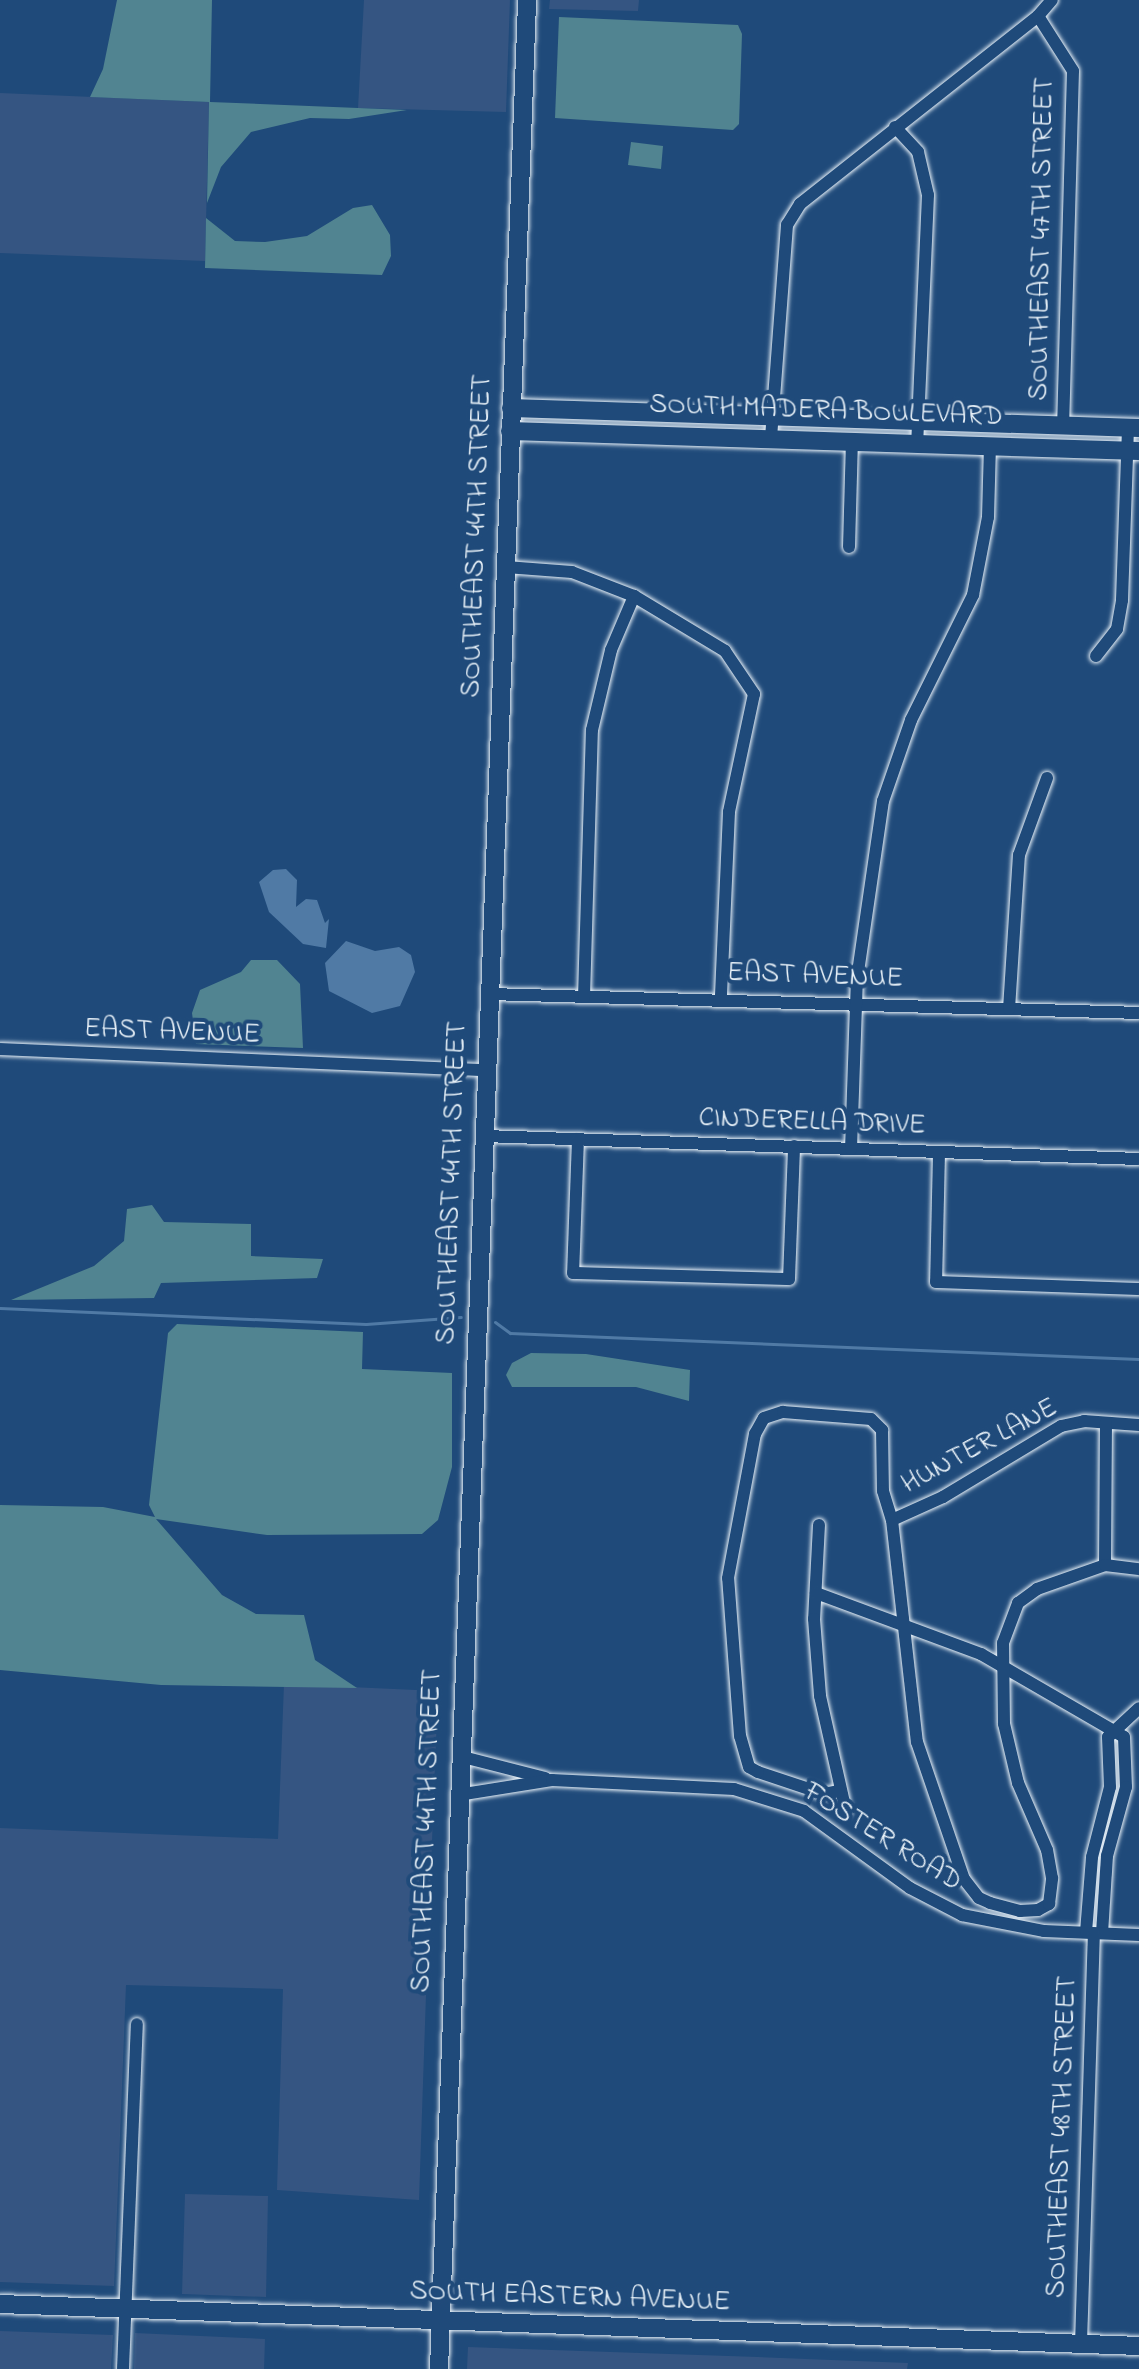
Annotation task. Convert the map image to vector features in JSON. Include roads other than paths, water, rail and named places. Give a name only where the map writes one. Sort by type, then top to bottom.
[{"type":"main road","name":"SOUTHEAST 44TH STREET","points":[[439,2369],[459,1756],[527,0]]},
{"type":"main road","name":"SOUTH MADERA BOULEVARD","points":[[511,408],[1134,428]]},
{"type":"main road","name":"SOUTH MADERA BOULEVARD","points":[[510,431],[1133,451]]},
{"type":"main road","name":"SOUTH EASTERN AVENUE","points":[[0,2304],[1139,2346]]},
{"type":"street","points":[[771,438],[787,225],[813,190],[1038,16],[1052,0]]},
{"type":"street","name":"SOUTHEAST 47TH STREET","points":[[1038,16],[1073,71],[1063,425]]},
{"type":"street","points":[[895,127],[918,152],[928,195],[917,443]]},
{"type":"street","points":[[1096,656],[1117,629],[1122,600],[1134,428]]},
{"type":"street","points":[[849,547],[852,441]]},
{"type":"street","points":[[851,1149],[856,1003],[883,801],[911,720],[973,595],[988,517],[990,446]]},
{"type":"street","points":[[506,567],[572,572],[634,596],[725,651],[754,694],[729,812],[721,997]]},
{"type":"street","points":[[584,997],[592,730],[611,650],[634,596]]},
{"type":"street","points":[[1009,1009],[1019,855],[1047,778]]},
{"type":"street","name":"EAST AVENUE","points":[[489,994],[721,997],[1139,1013]]},
{"type":"street","name":"EAST AVENUE","points":[[0,1049],[486,1070]]},
{"type":"street","name":"CINDERELLA DRIVE","points":[[484,1136],[1139,1159]]},
{"type":"street","points":[[578,1139],[573,1273],[789,1279],[794,1146]]},
{"type":"street","points":[[939,1153],[936,1282],[1139,1289]]},
{"type":"street","points":[[839,1791],[824,1794],[758,1772],[743,1753],[729,1638],[728,1578],[755,1434],[764,1418],[783,1412],[871,1419],[880,1424],[883,1491],[892,1520],[900,1622],[917,1742],[964,1879],[979,1898],[1003,1908],[1029,1911],[1049,1904],[1052,1866],[1009,1754],[1001,1667],[1003,1643],[1018,1603],[1037,1589],[1105,1565],[1139,1569]]},
{"type":"street","points":[[1105,1565],[1106,1423]]},
{"type":"street","name":"HUNTER LANE","points":[[892,1520],[943,1497],[1061,1426],[1106,1423],[1139,1425]]},
{"type":"street","points":[[819,1525],[816,1593],[820,1696],[839,1791],[846,1811]]},
{"type":"street","points":[[816,1593],[981,1654],[1115,1730],[1139,1708]]},
{"type":"street","name":"SOUTHEAST 48TH STREET","points":[[1081,2344],[1094,1932],[1092,1857],[1110,1787],[1108,1737],[1115,1730]]},
{"type":"street","name":"FOSTER ROAD","points":[[459,1756],[552,1780],[734,1789],[804,1811],[910,1888],[962,1915],[1044,1931],[1139,1935]]},
{"type":"street","name":"FOSTER ROAD","points":[[458,1795],[552,1780]]},
{"type":"street","points":[[123,2369],[137,2024]]},
{"type":"waterway","points":[[0,1308],[366,1324],[461,1317]]},
{"type":"waterway","points":[[495,1322],[510,1333],[1139,1359]]}]
